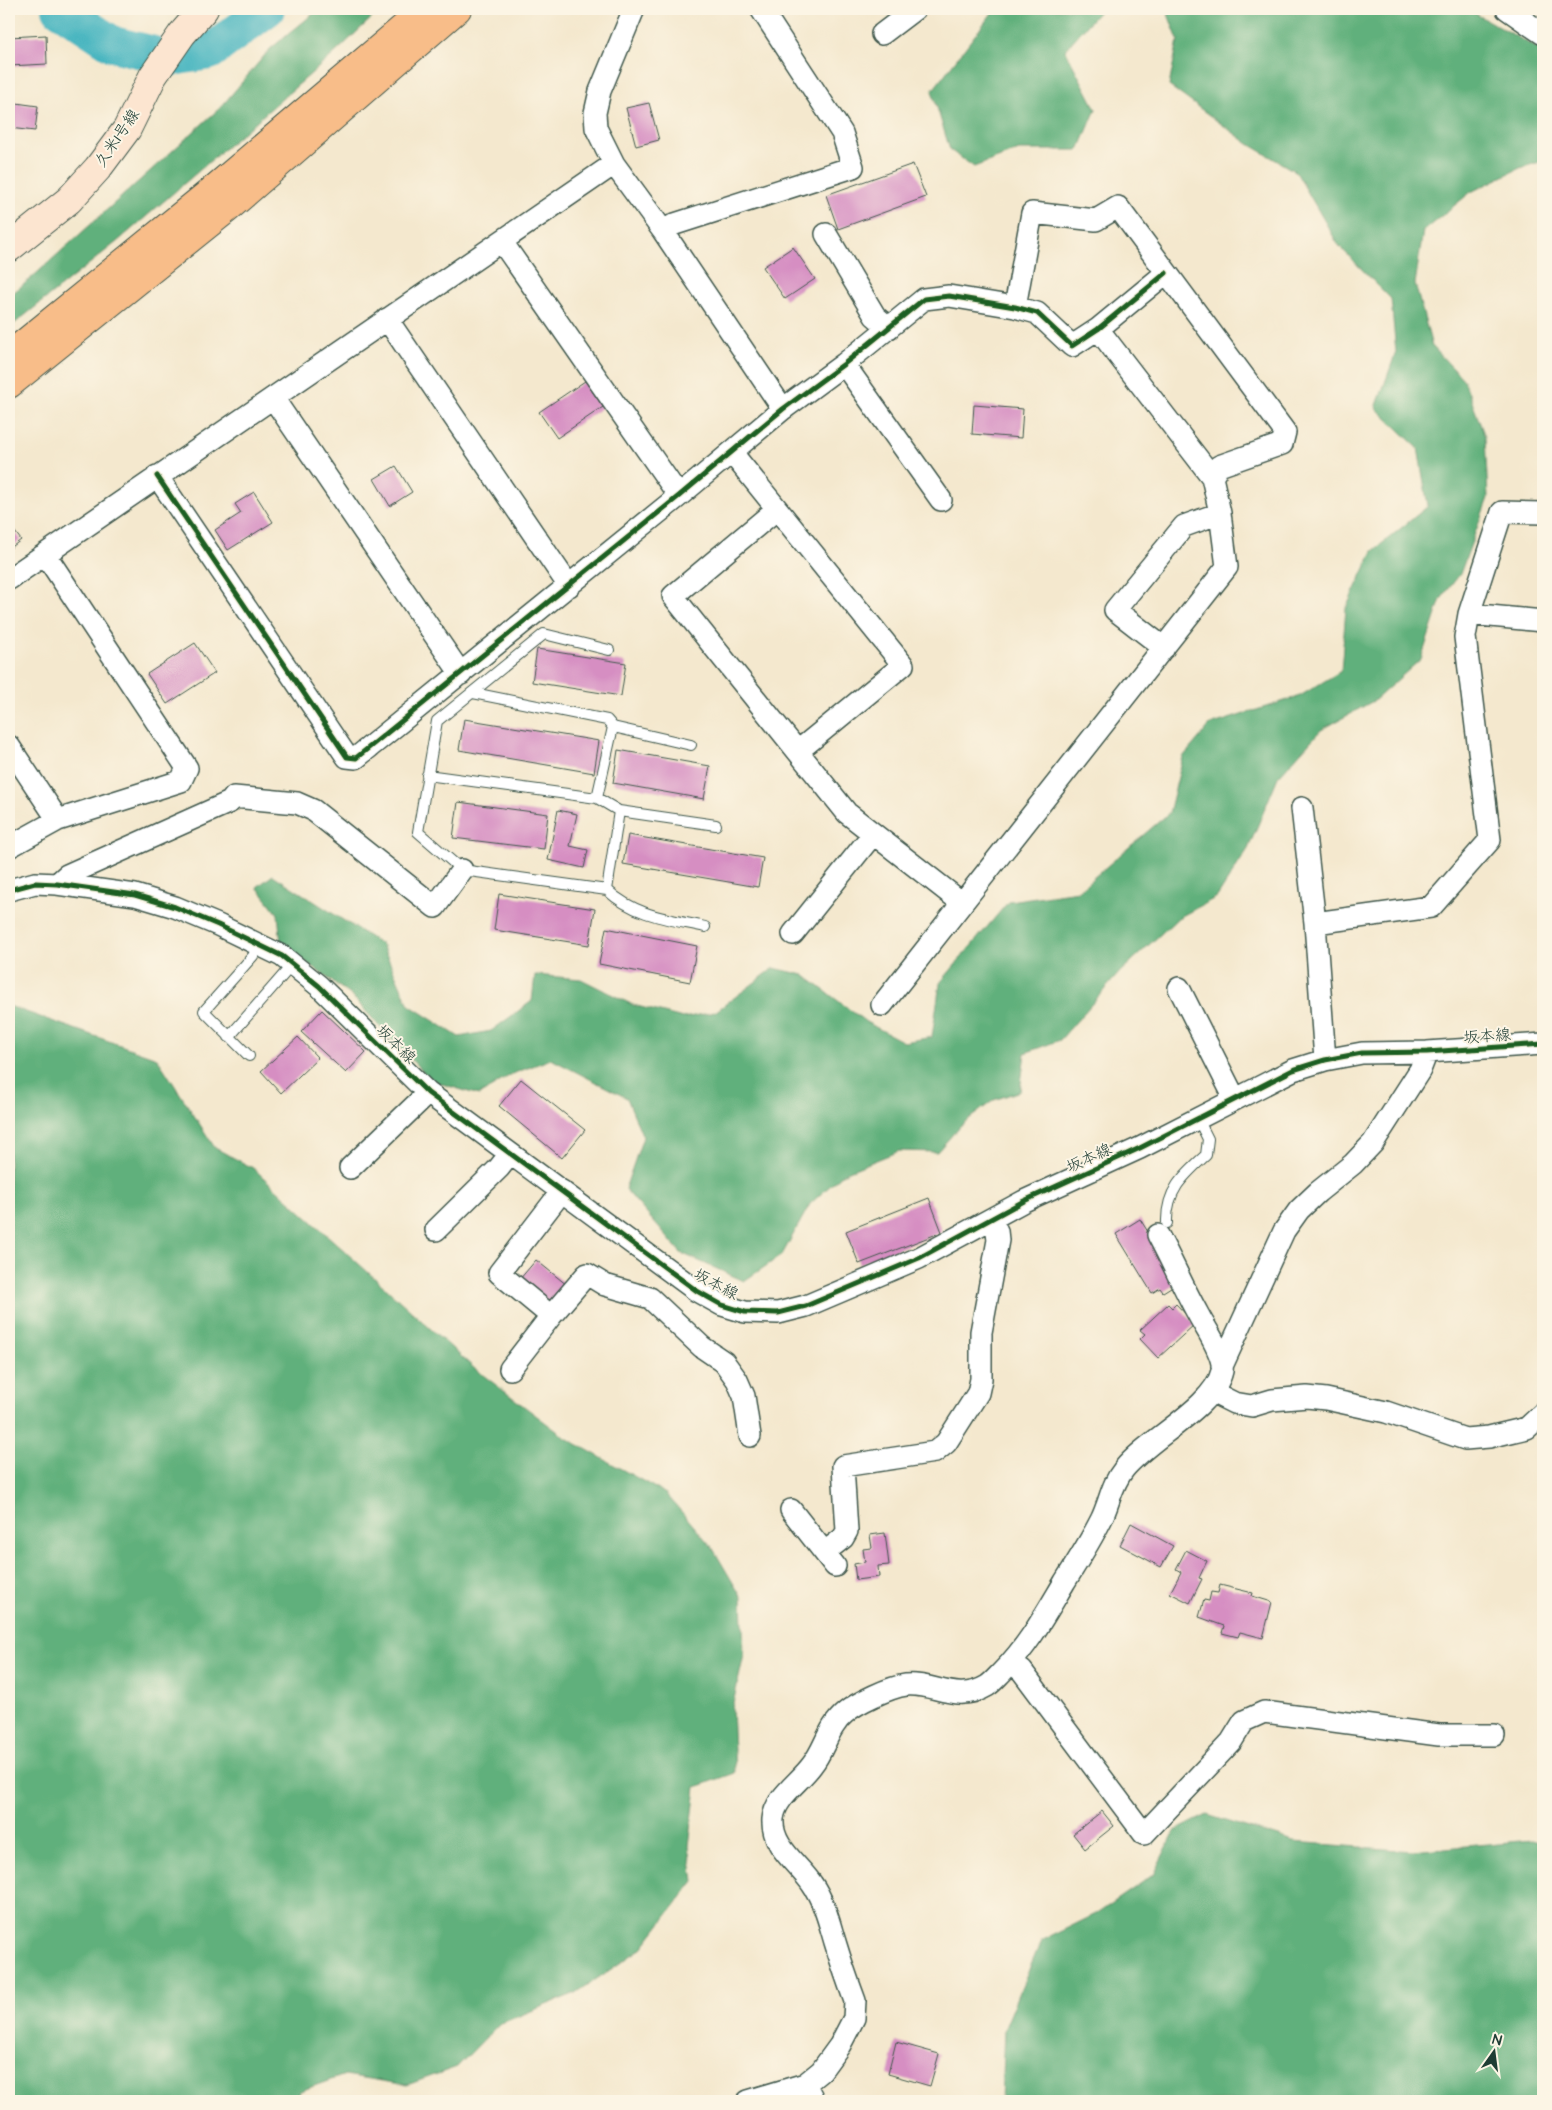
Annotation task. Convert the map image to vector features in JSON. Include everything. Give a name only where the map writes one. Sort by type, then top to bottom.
[{"type":"highway","points":[[9,356],[213,190],[426,9]]},
{"type":"highway","points":[[9,384],[229,207],[457,9]]},
{"type":"street","name":"久米1号線","points":[[9,248],[69,200],[98,168],[127,129],[154,76],[182,34],[204,9]]},
{"type":"street","points":[[634,9],[600,91],[595,113],[596,128],[614,164],[664,231],[783,409]]},
{"type":"street","points":[[664,231],[675,224],[853,167],[842,133],[761,9]]},
{"type":"street","points":[[1507,9],[1543,34]]},
{"type":"street","points":[[882,34],[912,10]]},
{"type":"street","points":[[9,578],[614,164]]},
{"type":"street","points":[[1015,307],[1032,214],[1096,220],[1118,208],[1285,432],[1282,444],[1220,466],[1212,477]]},
{"type":"street","points":[[826,234],[875,316],[889,328]]},
{"type":"street","points":[[502,242],[679,496]]},
{"type":"street","points":[[157,476],[347,757],[356,758],[732,453],[783,409],[844,364],[924,299],[949,296],[1015,307],[1037,313],[1072,346],[1098,329],[1166,273]]},
{"type":"street","points":[[387,319],[569,586]]},
{"type":"street","points":[[882,1005],[961,902],[1227,567],[1220,513],[1212,477],[1098,329]]},
{"type":"street","points":[[844,364],[941,500]]},
{"type":"street","points":[[273,398],[461,674]]},
{"type":"street","points":[[732,453],[903,665],[798,751]]},
{"type":"street","points":[[777,509],[673,596],[847,813],[961,902]]},
{"type":"street","points":[[1315,923],[1431,907],[1490,840],[1465,637],[1469,614],[1502,512],[1543,513]]},
{"type":"street","points":[[1164,648],[1115,610],[1184,526],[1220,513]]},
{"type":"street","points":[[9,847],[58,820],[182,781],[187,768],[45,554]]},
{"type":"street","points":[[1469,614],[1543,621]]},
{"type":"street","points":[[9,746],[58,820]]},
{"type":"street","points":[[57,884],[67,875],[230,802],[234,797],[297,803],[313,810],[435,907],[462,870]]},
{"type":"street","points":[[1302,808],[1315,923],[1325,1060]]},
{"type":"street","points":[[793,934],[873,834]]},
{"type":"street","name":"坂本線","points":[[9,890],[35,883],[57,884],[134,895],[175,907],[218,925],[282,956],[319,986],[428,1093],[697,1291],[722,1305],[745,1312],[778,1314],[806,1306],[919,1258],[1024,1201],[1198,1119],[1293,1070],[1325,1060],[1362,1053],[1427,1052],[1543,1044]]},
{"type":"street","points":[[1178,988],[1235,1099]]},
{"type":"street","points":[[1222,1366],[1284,1232],[1299,1210],[1353,1164],[1373,1143],[1420,1070],[1427,1052]]},
{"type":"street","points":[[350,1168],[428,1093]]},
{"type":"street","points":[[436,1230],[499,1168],[510,1154]]},
{"type":"street","points":[[551,1316],[498,1273],[562,1191]]},
{"type":"street","points":[[791,1510],[830,1559],[846,1532],[843,1466],[935,1452],[946,1443],[978,1393],[981,1379],[981,1332],[998,1240],[997,1231],[990,1220]]},
{"type":"street","points":[[748,2101],[810,2093],[821,2071],[840,2045],[854,2018],[855,2001],[822,1903],[812,1883],[790,1859],[776,1838],[773,1818],[781,1799],[817,1760],[829,1732],[845,1712],[886,1690],[907,1685],[948,1692],[972,1693],[989,1685],[1029,1642],[1096,1530],[1108,1507],[1112,1487],[1125,1468],[1151,1442],[1198,1407],[1212,1392],[1222,1373],[1222,1366],[1214,1342],[1197,1313],[1163,1229]]},
{"type":"street","points":[[510,1369],[551,1316],[587,1274],[605,1285],[650,1298],[702,1347],[724,1362],[737,1380],[744,1396],[750,1436]]},
{"type":"street","points":[[1212,1392],[1234,1403],[1252,1406],[1272,1400],[1307,1397],[1326,1399],[1386,1412],[1465,1439],[1489,1437],[1527,1428],[1543,1413]]},
{"type":"street","points":[[1011,1663],[1022,1671],[1144,1834],[1232,1742],[1244,1721],[1264,1712],[1439,1735],[1494,1735]]},
{"type":"lane","points":[[609,650],[544,634],[437,721],[418,832],[462,870],[607,890],[620,902],[639,912],[705,927]]},
{"type":"lane","points":[[473,693],[607,720],[613,727],[690,745]]},
{"type":"lane","points":[[597,798],[613,727]]},
{"type":"lane","points":[[427,775],[597,798],[619,811],[716,825]]},
{"type":"lane","points":[[607,890],[619,811]]},
{"type":"lane","points":[[249,1056],[204,1011],[252,956],[258,945]]},
{"type":"lane","points":[[229,1037],[292,965]]},
{"type":"lane","points":[[1163,1229],[1167,1211],[1178,1181],[1206,1154],[1208,1140],[1198,1119]]},
{"type":"green space","points":[[319,9],[381,9],[335,53],[118,241],[9,328],[9,296],[221,107],[270,49]]},
{"type":"green space","points":[[995,9],[1101,9],[1065,50],[1096,109],[1079,150],[1019,150],[974,167],[950,150],[932,91]]},
{"type":"green space","points":[[1166,9],[1467,9],[1539,49],[1543,56],[1543,161],[1520,168],[1471,192],[1423,231],[1415,284],[1432,346],[1464,380],[1485,437],[1488,498],[1460,574],[1441,599],[1421,659],[1375,700],[1321,730],[1278,777],[1248,849],[1217,897],[1178,918],[1120,972],[1060,1040],[1025,1053],[1020,1091],[994,1100],[961,1125],[937,1152],[899,1151],[844,1173],[810,1204],[782,1255],[744,1281],[681,1253],[625,1189],[643,1137],[627,1098],[551,1059],[512,1074],[479,1095],[432,1081],[352,996],[281,944],[278,914],[257,887],[273,875],[382,945],[409,1005],[459,1037],[491,1031],[532,1001],[535,975],[581,979],[633,1005],[683,1018],[715,1012],[774,968],[804,975],[866,1022],[904,1042],[932,1037],[940,983],[1009,901],[1078,891],[1169,813],[1183,757],[1210,725],[1300,696],[1341,671],[1346,608],[1373,551],[1428,506],[1418,448],[1376,408],[1396,352],[1391,299],[1339,246],[1296,172],[1249,144],[1169,86],[1178,40]]},
{"type":"green space","points":[[9,1006],[157,1058],[215,1148],[253,1168],[475,1369],[566,1438],[666,1494],[712,1547],[742,1598],[744,1655],[732,1708],[735,1773],[696,1787],[689,1846],[694,1881],[642,1948],[576,1993],[499,2024],[457,2067],[407,2085],[345,2075],[300,2091],[297,2101],[9,2101]]},
{"type":"green space","points":[[1207,1815],[1294,1842],[1412,1851],[1532,1840],[1543,1843],[1543,2101],[1001,2101],[1004,2030],[1041,1941],[1098,1913],[1153,1875],[1175,1831]]},
{"type":"building","points":[[46,35],[47,64],[9,66],[9,37]]},
{"type":"building","points":[[9,102],[38,106],[35,131],[9,128]]},
{"type":"building","points":[[649,103],[659,140],[636,146],[626,108]]},
{"type":"building","points":[[913,164],[926,197],[838,229],[826,195]]},
{"type":"building","points":[[793,247],[815,279],[785,299],[763,267]]},
{"type":"building","points":[[585,381],[603,407],[557,438],[539,412]]},
{"type":"building","points":[[974,405],[1023,409],[1021,438],[972,434]]},
{"type":"building","points":[[396,466],[412,492],[390,506],[374,479]]},
{"type":"building","points":[[254,492],[273,522],[228,550],[215,530],[241,513],[235,504]]},
{"type":"building","points":[[9,524],[21,540],[9,549]]},
{"type":"building","points":[[195,643],[215,673],[167,704],[147,674]]},
{"type":"building","points":[[537,649],[626,663],[621,696],[532,682]]},
{"type":"building","points":[[464,719],[599,741],[594,773],[459,750]]},
{"type":"building","points":[[618,750],[710,766],[704,799],[613,783]]},
{"type":"building","points":[[458,802],[548,814],[544,849],[453,838]]},
{"type":"building","points":[[558,810],[577,814],[570,846],[588,850],[584,868],[548,860]]},
{"type":"building","points":[[628,835],[763,858],[758,887],[623,864]]},
{"type":"building","points":[[499,894],[595,909],[589,945],[494,930]]},
{"type":"building","points":[[606,928],[697,946],[690,982],[599,964]]},
{"type":"building","points":[[322,1010],[366,1052],[346,1073],[301,1032]]},
{"type":"building","points":[[298,1037],[318,1058],[281,1093],[261,1071]]},
{"type":"building","points":[[521,1079],[585,1130],[562,1158],[499,1106]]},
{"type":"building","points":[[929,1198],[942,1232],[859,1264],[846,1231]]},
{"type":"building","points":[[1140,1219],[1179,1282],[1163,1292],[1160,1288],[1152,1293],[1116,1234]]},
{"type":"building","points":[[536,1260],[567,1285],[551,1305],[519,1280]]},
{"type":"building","points":[[1168,1304],[1172,1308],[1176,1304],[1195,1324],[1158,1358],[1140,1339],[1145,1334],[1140,1330]]},
{"type":"building","points":[[1131,1523],[1173,1546],[1161,1567],[1120,1545]]},
{"type":"building","points":[[885,1533],[889,1565],[878,1566],[879,1577],[856,1580],[854,1564],[865,1562],[863,1549],[872,1548],[870,1535]]},
{"type":"building","points":[[1186,1550],[1207,1561],[1199,1578],[1202,1579],[1190,1603],[1170,1593],[1181,1572],[1176,1569]]},
{"type":"building","points":[[1220,1585],[1253,1593],[1252,1596],[1272,1602],[1263,1638],[1240,1632],[1238,1637],[1222,1633],[1224,1626],[1199,1617],[1204,1600],[1209,1601],[1211,1592],[1218,1593]]},
{"type":"building","points":[[1102,1811],[1114,1826],[1085,1849],[1073,1834]]},
{"type":"building","points":[[896,2042],[939,2054],[930,2086],[888,2074]]},
{"type":"waterway","points":[[60,9],[113,44],[171,58],[210,52],[267,9]]},
{"type":"cycle path","points":[[157,476],[347,757],[356,758],[679,496],[783,409],[844,364],[924,299],[949,296],[1015,307],[1037,313],[1072,346],[1098,329],[1166,273]]},
{"type":"cycle path","points":[[9,890],[35,883],[57,884],[135,895],[175,907],[218,925],[282,956],[319,986],[428,1093],[697,1291],[722,1305],[745,1312],[778,1313],[806,1306],[919,1258],[1024,1201],[1140,1148],[1293,1070],[1325,1060],[1362,1053],[1427,1052],[1543,1044]]}]
